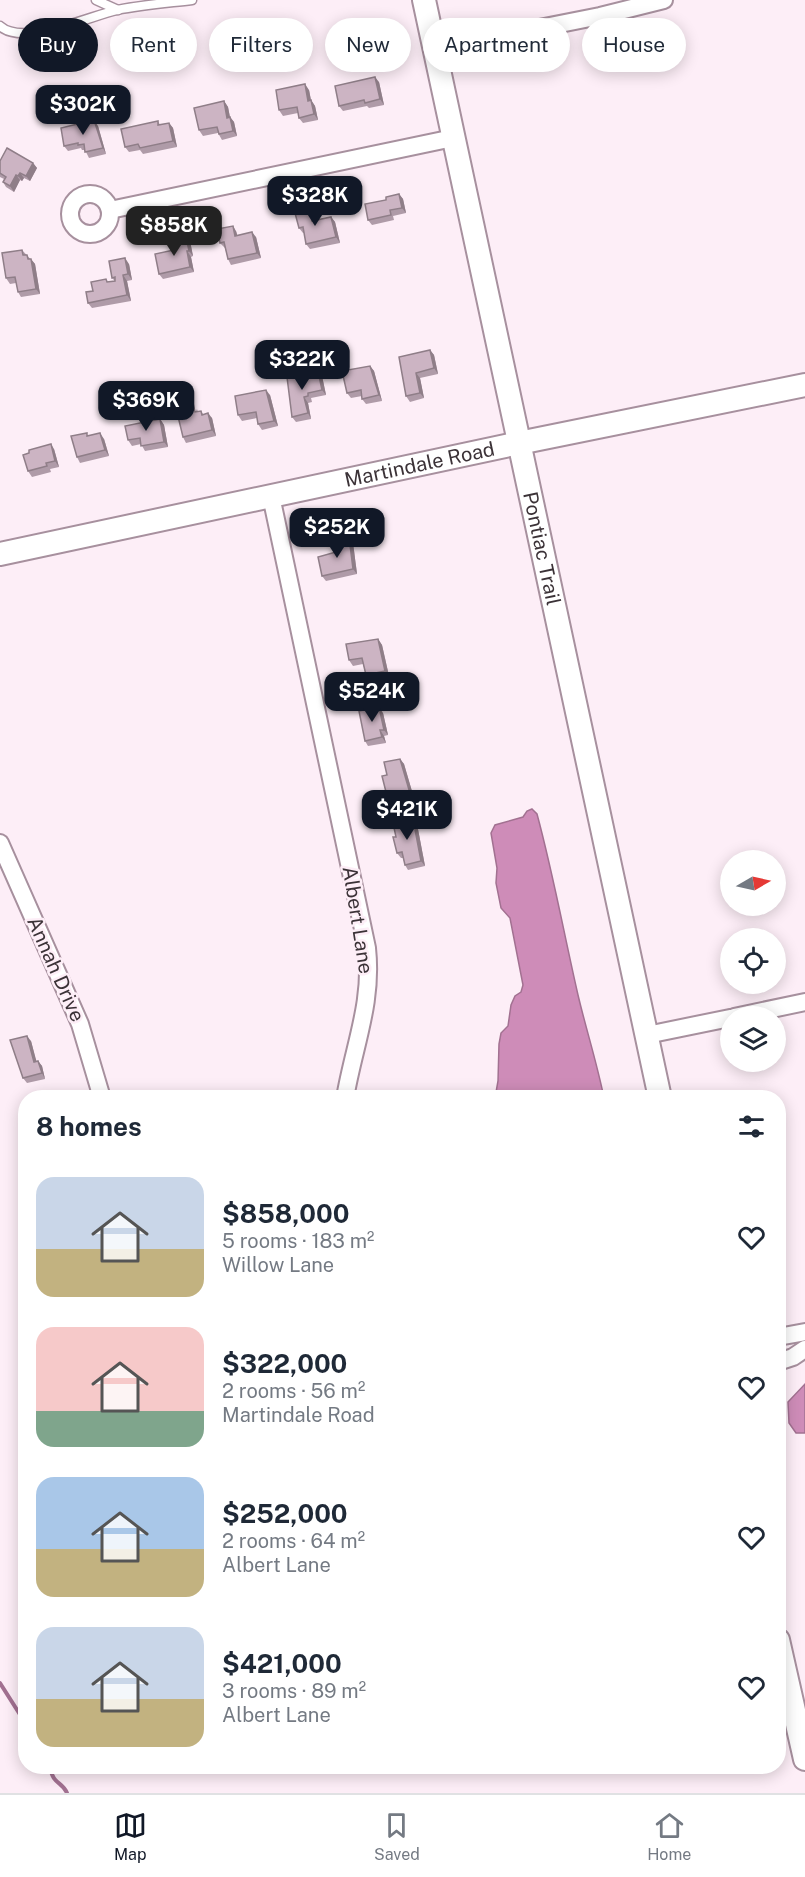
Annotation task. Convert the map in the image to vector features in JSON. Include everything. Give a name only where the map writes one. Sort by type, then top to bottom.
[{"type":"main road","name":"Pontiac Trail","points":[[424,0],[428,18]]},
{"type":"main road","name":"Pontiac Trail","points":[[439,72],[658,1090]]},
{"type":"main road","name":"Martindale Road","points":[[0,554],[519,443],[805,386]]},
{"type":"main road","points":[[786,1676],[805,1759]]},
{"type":"street","points":[[570,22],[664,0]]},
{"type":"street","points":[[110,210],[453,138]]},
{"type":"street","name":"Albert Lane","points":[[271,496],[367,948],[367,1001],[347,1090]]},
{"type":"street","name":"Annah Drive","points":[[0,843],[73,1007],[92,1059],[100,1090]]},
{"type":"street","points":[[786,1006],[805,1002]]},
{"type":"street","points":[[647,1035],[720,1020]]},
{"type":"street","points":[[786,1335],[805,1332]]},
{"type":"street","points":[[786,1359],[805,1348]]},
{"type":"lane","points":[[96,0],[119,10]]},
{"type":"lane","points":[[0,26],[15,33],[28,33],[52,29],[119,10],[192,0]]},
{"type":"shaded area","points":[[532,809],[537,814],[543,836],[578,995],[602,1090],[496,1090],[501,1033],[508,1026],[511,1005],[515,996],[521,992],[523,985],[510,918],[501,908],[491,833],[495,825],[523,817],[527,811]]},
{"type":"shaded area","points":[[805,1384],[805,1433],[796,1433],[789,1423],[788,1402]]},
{"type":"building","points":[[375,77],[380,99],[339,106],[335,86]]},
{"type":"building","points":[[305,84],[308,101],[311,100],[314,114],[299,118],[297,107],[279,110],[276,90]]},
{"type":"building","points":[[224,101],[227,118],[230,117],[233,131],[219,134],[217,127],[199,130],[194,108]]},
{"type":"building","points":[[94,120],[103,148],[85,152],[84,144],[64,146],[61,128]]},
{"type":"building","points":[[158,121],[158,125],[169,123],[173,141],[140,148],[138,144],[125,147],[121,129]]},
{"type":"building","points":[[7,148],[33,163],[26,176],[20,173],[16,175],[10,186],[3,182],[6,177],[0,173],[0,161]]},
{"type":"building","points":[[399,194],[402,208],[390,210],[391,215],[368,220],[365,204],[386,200],[386,197]]},
{"type":"building","points":[[310,209],[312,221],[331,217],[336,237],[306,244],[303,227],[299,228],[295,213]]},
{"type":"building","points":[[233,226],[235,236],[252,232],[257,253],[228,259],[224,242],[220,243],[217,229]]},
{"type":"building","points":[[186,236],[190,267],[159,274],[155,254],[174,250],[171,239]]},
{"type":"building","points":[[22,250],[23,255],[31,259],[36,289],[18,292],[15,277],[6,278],[2,253]]},
{"type":"building","points":[[125,258],[128,274],[123,275],[127,295],[88,303],[86,292],[93,291],[91,282],[106,279],[107,282],[115,281],[115,277],[112,278],[109,261]]},
{"type":"building","points":[[430,350],[434,368],[416,373],[420,393],[406,396],[399,357]]},
{"type":"building","points":[[370,366],[379,395],[362,399],[361,390],[347,393],[342,371]]},
{"type":"building","points":[[318,371],[322,390],[308,393],[308,396],[304,397],[308,413],[292,417],[287,377]]},
{"type":"building","points":[[266,390],[274,421],[258,424],[256,412],[238,415],[235,396]]},
{"type":"building","points":[[193,403],[195,412],[201,411],[202,415],[208,413],[212,430],[183,437],[176,408]]},
{"type":"building","points":[[160,419],[164,442],[141,446],[140,438],[128,440],[125,426]]},
{"type":"building","points":[[87,433],[87,436],[100,433],[105,450],[77,457],[71,436]]},
{"type":"building","points":[[51,444],[55,461],[46,463],[47,466],[28,471],[23,455],[29,453],[29,450]]},
{"type":"building","points":[[349,537],[353,569],[322,576],[318,557],[336,552],[333,541]]},
{"type":"building","points":[[378,639],[385,671],[366,675],[362,658],[349,660],[346,644]]},
{"type":"building","points":[[379,707],[384,730],[380,730],[382,737],[365,741],[359,711]]},
{"type":"building","points":[[400,759],[412,800],[393,805],[390,791],[386,792],[382,776],[387,775],[384,762]]},
{"type":"building","points":[[413,819],[421,861],[405,865],[402,852],[397,853],[393,837],[396,837],[393,823]]},
{"type":"building","points":[[27,1036],[34,1062],[38,1061],[42,1073],[23,1078],[10,1040]]},
{"type":"waterway","points":[[0,1683],[18,1711]]},
{"type":"waterway","points":[[52,1774],[67,1793]]}]
